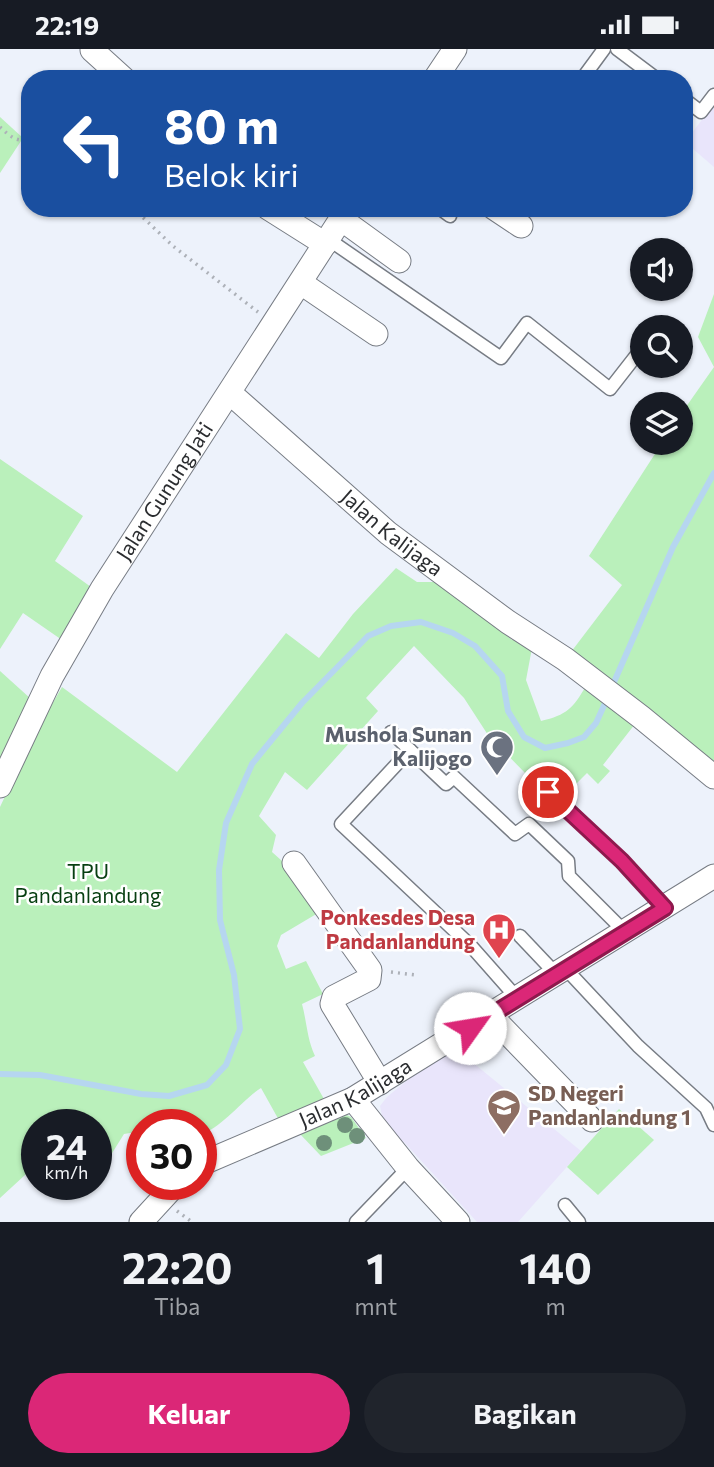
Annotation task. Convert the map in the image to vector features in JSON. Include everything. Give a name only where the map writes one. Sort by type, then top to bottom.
[{"type":"street","points":[[92,50],[114,70]]},
{"type":"street","points":[[440,70],[452,50]]},
{"type":"street","points":[[284,217],[327,242]]},
{"type":"street","name":"Jalan Gunung Jati","points":[[0,786],[52,676],[102,589],[343,217]]},
{"type":"street","points":[[348,217],[399,261]]},
{"type":"street","points":[[508,217],[521,226]]},
{"type":"street","points":[[301,283],[376,334]]},
{"type":"street","name":"Jalan Kalijaga","points":[[230,393],[388,533],[508,622],[565,659],[714,777]]},
{"type":"street","points":[[294,863],[370,970],[369,979],[334,997],[332,1004],[380,1083]]},
{"type":"street","name":"Jalan Kalijaga","points":[[217,1157],[354,1099],[714,876]]},
{"type":"street","points":[[490,1015],[592,1120]]},
{"type":"street","points":[[354,1099],[408,1168],[458,1222]]},
{"type":"street","points":[[142,1222],[162,1200]]},
{"type":"lane","points":[[589,70],[604,49]]},
{"type":"lane","points":[[617,49],[645,70]]},
{"type":"lane","points":[[693,106],[701,112],[714,95]]},
{"type":"lane","points":[[327,242],[501,358],[527,323],[610,389],[630,363]]},
{"type":"lane","points":[[391,732],[446,784],[454,777],[515,834],[529,824],[568,861],[569,876],[625,932]]},
{"type":"lane","points":[[410,750],[341,824],[471,946],[517,998]]},
{"type":"lane","points":[[548,792],[622,861],[665,908]]},
{"type":"lane","points":[[520,936],[706,1108],[714,1125]]},
{"type":"lane","points":[[356,1222],[408,1168]]},
{"type":"lane","points":[[565,1205],[579,1222]]},
{"type":"path","points":[[0,127],[16,140],[21,140]]},
{"type":"path","points":[[142,217],[173,246],[273,325]]},
{"type":"path","points":[[371,975],[392,971],[415,975]]},
{"type":"shaded area","points":[[714,104],[714,167],[693,149],[693,132]]},
{"type":"shaded area","name":"SD Negeri Pandanlandung 1","points":[[455,1048],[581,1151],[518,1222],[477,1222],[404,1142],[399,1147],[390,1136],[395,1132],[382,1116],[380,1106],[387,1097],[421,1069]]},
{"type":"green space","points":[[0,117],[21,136],[21,141],[0,173]]},
{"type":"green space","points":[[714,294],[714,367],[698,337]]},
{"type":"green space","points":[[714,367],[714,764],[571,652],[622,585],[589,556],[654,455],[693,455],[693,397]]},
{"type":"green space","points":[[0,459],[83,516],[55,561],[91,587],[62,640],[23,613],[0,649]]},
{"type":"green space","name":"TPU Pandanlandung","points":[[396,568],[417,582],[442,582],[512,640],[518,635],[532,648],[526,680],[541,721],[568,709],[586,686],[635,724],[603,765],[610,771],[598,784],[587,773],[564,796],[535,768],[527,775],[488,735],[464,698],[414,646],[366,698],[378,711],[307,790],[285,772],[259,816],[276,835],[272,852],[291,869],[318,913],[281,935],[277,946],[286,969],[306,961],[323,994],[302,1004],[315,1056],[303,1062],[324,1099],[280,1122],[261,1088],[217,1126],[217,1109],[126,1109],[126,1134],[112,1153],[112,1109],[21,1109],[21,1179],[0,1198],[0,807],[32,739],[62,687],[177,772],[286,633],[319,658],[353,614]]},
{"type":"green space","points":[[0,671],[31,699],[0,763]]},
{"type":"green space","points":[[619,1109],[654,1140],[598,1195],[567,1167]]},
{"type":"green space","points":[[347,1115],[366,1138],[321,1156],[300,1134]]},
{"type":"waterway","points":[[611,689],[673,547],[714,473]]},
{"type":"waterway","points":[[0,1074],[40,1075],[141,1094],[169,1096],[207,1085],[226,1065],[240,1029],[234,975],[220,920],[219,870],[226,823],[252,764],[302,703],[368,636],[391,626],[421,622],[453,633],[475,646],[502,676],[508,711],[524,737],[545,748],[584,737],[596,723],[607,699]]},
{"type":"place","name":"Mushola Sunan Kalijogo","points":[[497,777]]},
{"type":"place","name":"Ponkesdes Desa Pandanlandung","points":[[499,960]]},
{"type":"place","name":"SD Negeri Pandanlandung 1","points":[[504,1136]]},
{"type":"route","points":[[470,1028],[665,908],[622,861],[548,792]]}]
